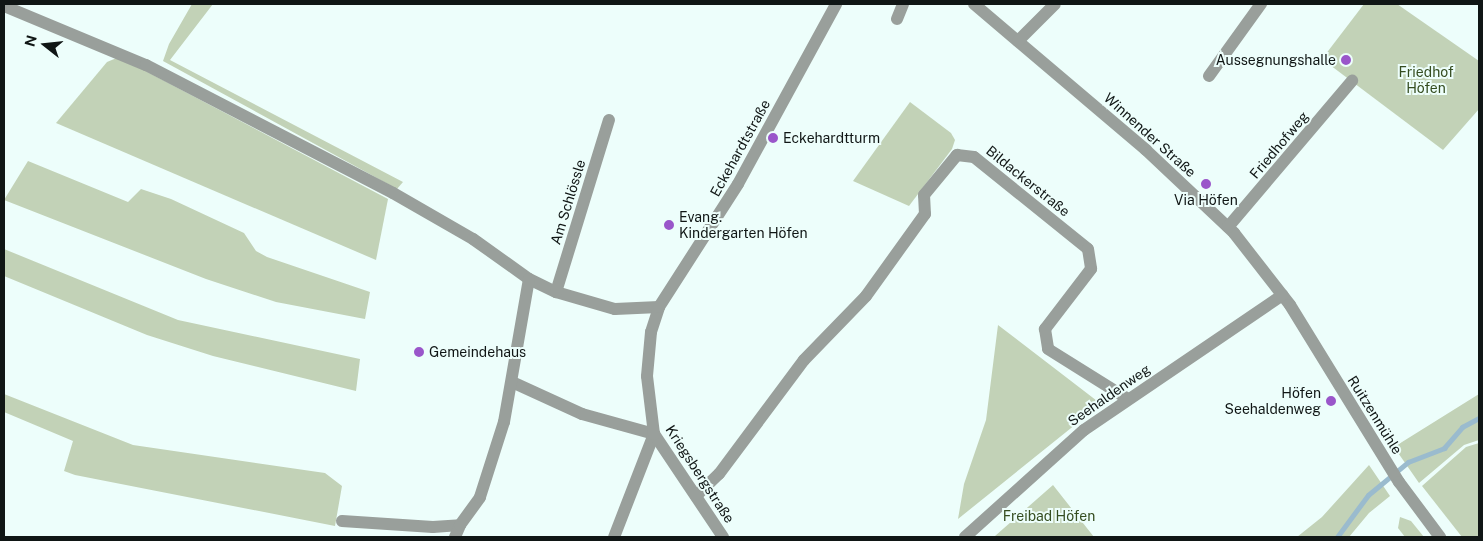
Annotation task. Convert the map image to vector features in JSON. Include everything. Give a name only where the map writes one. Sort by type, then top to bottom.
[{"type":"street","name":"Eckehardtstraße","points":[[659,307],[738,184],[836,4]]},
{"type":"street","points":[[897,19],[903,4]]},
{"type":"street","name":"Winnender Straße","points":[[974,4],[1146,150],[1228,227],[1286,300]]},
{"type":"street","points":[[1018,41],[1055,4]]},
{"type":"street","points":[[1209,76],[1261,4]]},
{"type":"street","points":[[4,6],[146,65],[393,193],[473,240],[529,279],[556,292],[616,309],[659,307]]},
{"type":"street","name":"Friedhofweg","points":[[1228,227],[1352,82]]},
{"type":"street","name":"Am Schlössle","points":[[556,292],[609,120]]},
{"type":"street","name":"Bildackerstraße","points":[[696,496],[719,474],[804,360],[866,296],[925,214],[924,195],[957,155],[974,157],[1088,249],[1091,269],[1045,329],[1048,349],[1128,399]]},
{"type":"street","points":[[456,537],[460,525],[480,497],[492,464],[512,382],[529,279]]},
{"type":"street","name":"Seehaldenweg","points":[[966,537],[1062,448],[1128,399],[1286,300]]},
{"type":"street","name":"Ruitzenmühle","points":[[1286,300],[1399,482],[1440,537]]},
{"type":"street","name":"Kriegsbergstraße","points":[[659,307],[651,332],[647,376],[654,434],[723,537]]},
{"type":"street","points":[[512,382],[582,414],[654,434],[614,537]]},
{"type":"street","points":[[342,520],[433,527],[460,525]]},
{"type":"green space","points":[[192,4],[213,4],[170,60],[403,182],[397,189],[163,61],[169,44]]},
{"type":"green space","name":"Friedhof Höfen","points":[[1364,4],[1397,4],[1479,61],[1479,109],[1443,150],[1322,59]]},
{"type":"green space","points":[[119,57],[388,199],[376,260],[56,123],[107,62]]},
{"type":"green space","points":[[910,102],[951,133],[955,140],[952,149],[909,206],[853,181]]},
{"type":"green space","points":[[28,161],[128,202],[141,189],[171,199],[244,233],[256,251],[267,257],[370,292],[365,319],[276,302],[206,279],[4,200]]},
{"type":"green space","points":[[4,249],[178,320],[360,359],[356,391],[213,356],[147,335],[4,276]]},
{"type":"green space","points":[[998,325],[1101,404],[958,519],[964,484],[986,420]]},
{"type":"green space","points":[[4,394],[133,445],[325,473],[342,486],[335,526],[75,475],[64,471],[73,441],[4,412]]},
{"type":"green space","points":[[1479,394],[1479,440],[1464,445],[1419,483],[1394,447]]},
{"type":"green space","points":[[1479,443],[1479,537],[1462,537],[1422,486],[1466,447]]},
{"type":"green space","points":[[1369,465],[1390,496],[1369,513],[1349,537],[1297,537],[1322,517]]},
{"type":"green space","name":"Freibad Höfen","points":[[1053,485],[1094,537],[993,537],[995,536]]},
{"type":"green space","points":[[1400,517],[1411,521],[1424,537],[1405,537],[1398,528]]},
{"type":"waterway","points":[[1337,537],[1368,495],[1408,462],[1444,448],[1462,427],[1479,418]]},
{"type":"place","name":"Aussegnungshalle","points":[[1346,60]]},
{"type":"place","name":"Eckehardtturm","points":[[773,138]]},
{"type":"place","name":"Via Höfen","points":[[1206,184]]},
{"type":"place","name":"Evang. Kindergarten Höfen","points":[[669,225]]},
{"type":"place","name":"Gemeindehaus","points":[[419,352]]},
{"type":"place","name":"Höfen Seehaldenweg","points":[[1331,401]]}]
